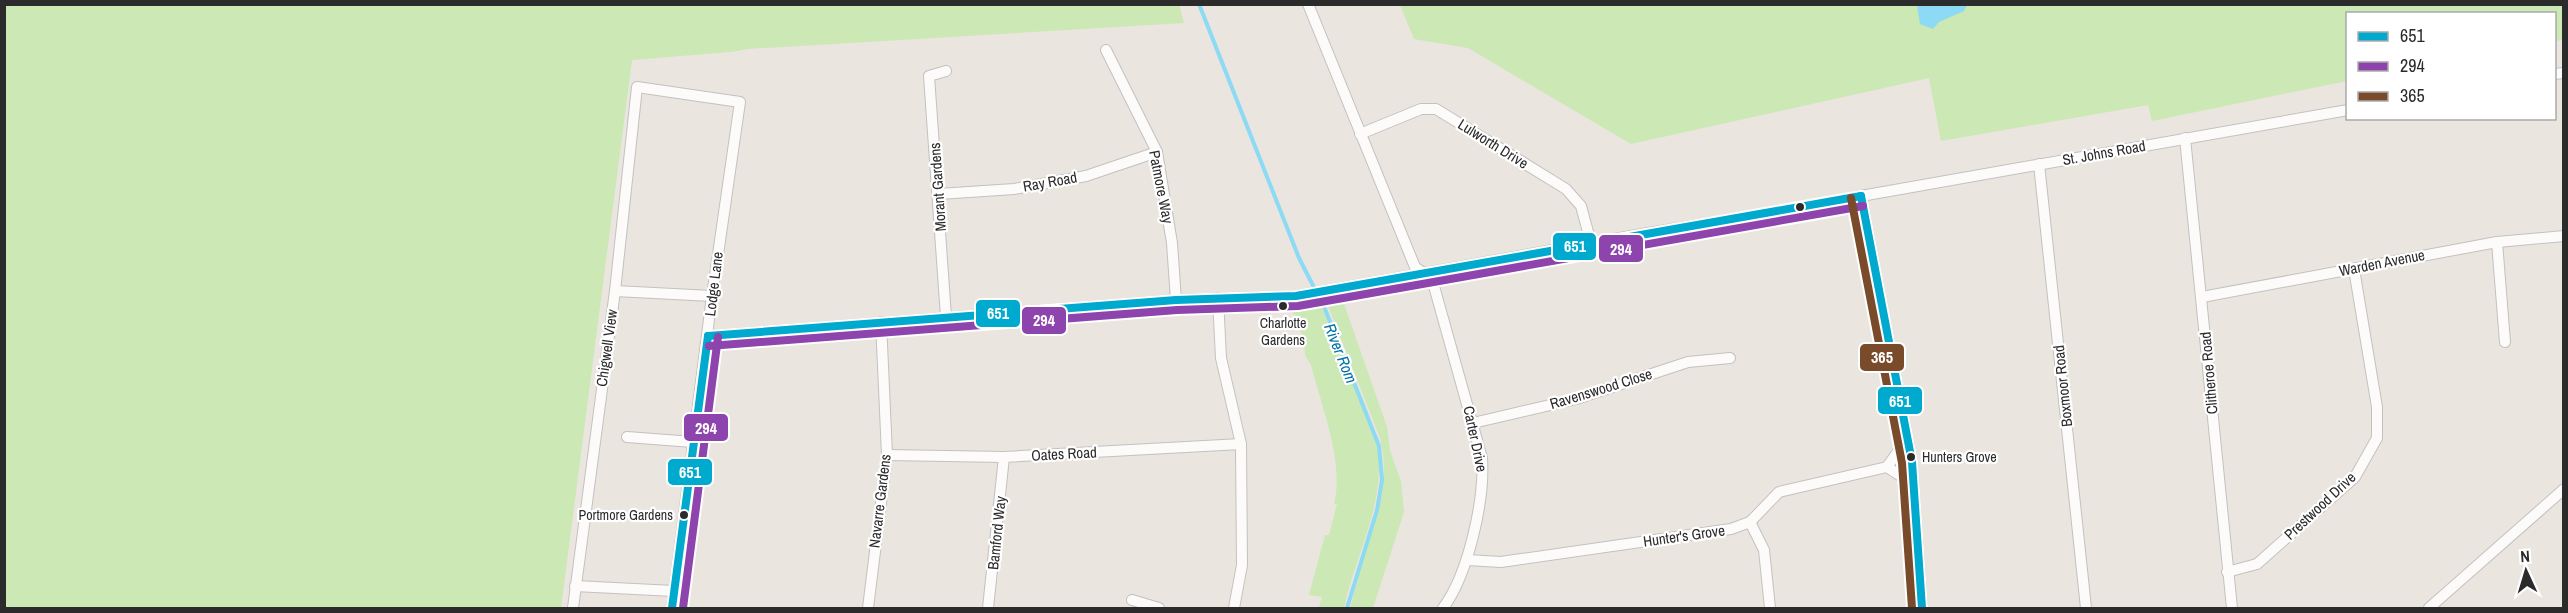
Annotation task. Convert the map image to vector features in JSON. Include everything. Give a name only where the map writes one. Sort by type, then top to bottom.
[{"type":"street","name":"Carter Drive","points":[[1308,4],[1415,267],[1432,279],[1482,458],[1484,481],[1467,560],[1454,593],[1443,609]]},
{"type":"street","name":"Patmore Way","points":[[1106,50],[1157,152],[1172,243],[1176,300]]},
{"type":"street","name":"Morant Gardens","points":[[946,71],[929,76],[946,317]]},
{"type":"street","name":"Chigwell View","points":[[573,609],[615,291],[637,87],[740,102]]},
{"type":"street","name":"Lodge Lane","points":[[672,609],[712,296],[740,102]]},
{"type":"street","name":"Lulworth Drive","points":[[1360,134],[1421,109],[1436,109],[1566,189],[1581,206],[1591,243]]},
{"type":"street","name":"St. Johns Road","points":[[708,336],[1176,300],[1303,295],[2346,110]]},
{"type":"street","name":"Clitheroe Road","points":[[2186,138],[2232,609]]},
{"type":"street","name":"Ray Road","points":[[939,194],[1014,189],[1086,176],[1157,152]]},
{"type":"street","name":"Boxmoor Road","points":[[2039,165],[2085,609]]},
{"type":"street","points":[[1861,196],[1907,439],[1913,484],[1922,609]]},
{"type":"street","name":"Warden Avenue","points":[[2202,297],[2497,242],[2564,236]]},
{"type":"street","points":[[2497,242],[2505,342]]},
{"type":"street","name":"Prestwood Drive","points":[[2227,572],[2257,564],[2355,477],[2377,438],[2377,407],[2354,269]]},
{"type":"street","points":[[615,291],[712,296]]},
{"type":"street","points":[[1218,298],[1221,358],[1241,444],[1242,565],[1234,609]]},
{"type":"street","name":"Navarre Gardens","points":[[868,609],[887,455],[881,322]]},
{"type":"street","name":"Ravenswood Close","points":[[1473,423],[1576,399],[1688,362],[1730,358]]},
{"type":"street","points":[[627,437],[693,442]]},
{"type":"street","points":[[1907,439],[1887,467],[1913,484]]},
{"type":"street","name":"Oates Road","points":[[887,455],[1004,458],[1241,444]]},
{"type":"street","name":"Bamford Way","points":[[988,609],[1004,458]]},
{"type":"street","name":"Hunter's Grove","points":[[1467,560],[1501,562],[1731,529],[1750,522],[1779,492],[1887,467]]},
{"type":"street","points":[[2429,609],[2564,489]]},
{"type":"street","points":[[1750,522],[1764,550],[1770,609]]},
{"type":"street","points":[[575,586],[674,591]]},
{"type":"street","points":[[1132,600],[1159,609]]},
{"type":"green space","points":[[1179,4],[1184,23],[748,49],[632,60],[561,608],[5,608],[5,5]]},
{"type":"green space","points":[[2563,4],[2564,40],[2556,41],[2556,12],[2346,12],[2346,81],[2152,121],[2148,105],[1941,141],[1929,78],[1631,144],[1468,48],[1414,39],[1400,5]]},
{"type":"green space","points":[[1326,301],[1343,301],[1387,427],[1390,451],[1401,481],[1404,512],[1373,608],[1350,608],[1381,495],[1383,453],[1380,438]]},
{"type":"green space","points":[[1320,303],[1338,345],[1331,341],[1330,344],[1340,351],[1369,420],[1376,442],[1379,463],[1378,484],[1369,526],[1344,608],[1316,608],[1319,607],[1322,597],[1309,595],[1325,535],[1329,535],[1337,504],[1334,504],[1337,488],[1336,471],[1326,416],[1311,365],[1305,355],[1304,339],[1291,308]]},
{"type":"water","points":[[1917,5],[1967,5],[1964,11],[1939,22],[1933,29],[1920,24]]},
{"type":"waterway","name":"River Rom","points":[[1199,4],[1299,258],[1325,309],[1379,446],[1382,480],[1377,510],[1347,608]]},
{"type":"transit line","name":"651","points":[[1861,196],[1912,462],[1922,608]]},
{"type":"transit line","name":"651","points":[[708,336],[1176,300],[1296,296],[1861,196]]},
{"type":"transit line","name":"365","points":[[1851,198],[1902,463],[1912,608]]},
{"type":"transit line","name":"294","points":[[709,346],[1177,310],[1298,306],[1863,206]]},
{"type":"transit line","name":"651","points":[[672,608],[708,336]]},
{"type":"transit line","name":"294","points":[[683,608],[718,337]]},
{"type":"place","name":"Charlotte Gardens","points":[[1283,306]]},
{"type":"place","name":"Hunters Grove","points":[[1911,457]]},
{"type":"place","name":"Portmore Gardens","points":[[684,515]]}]
